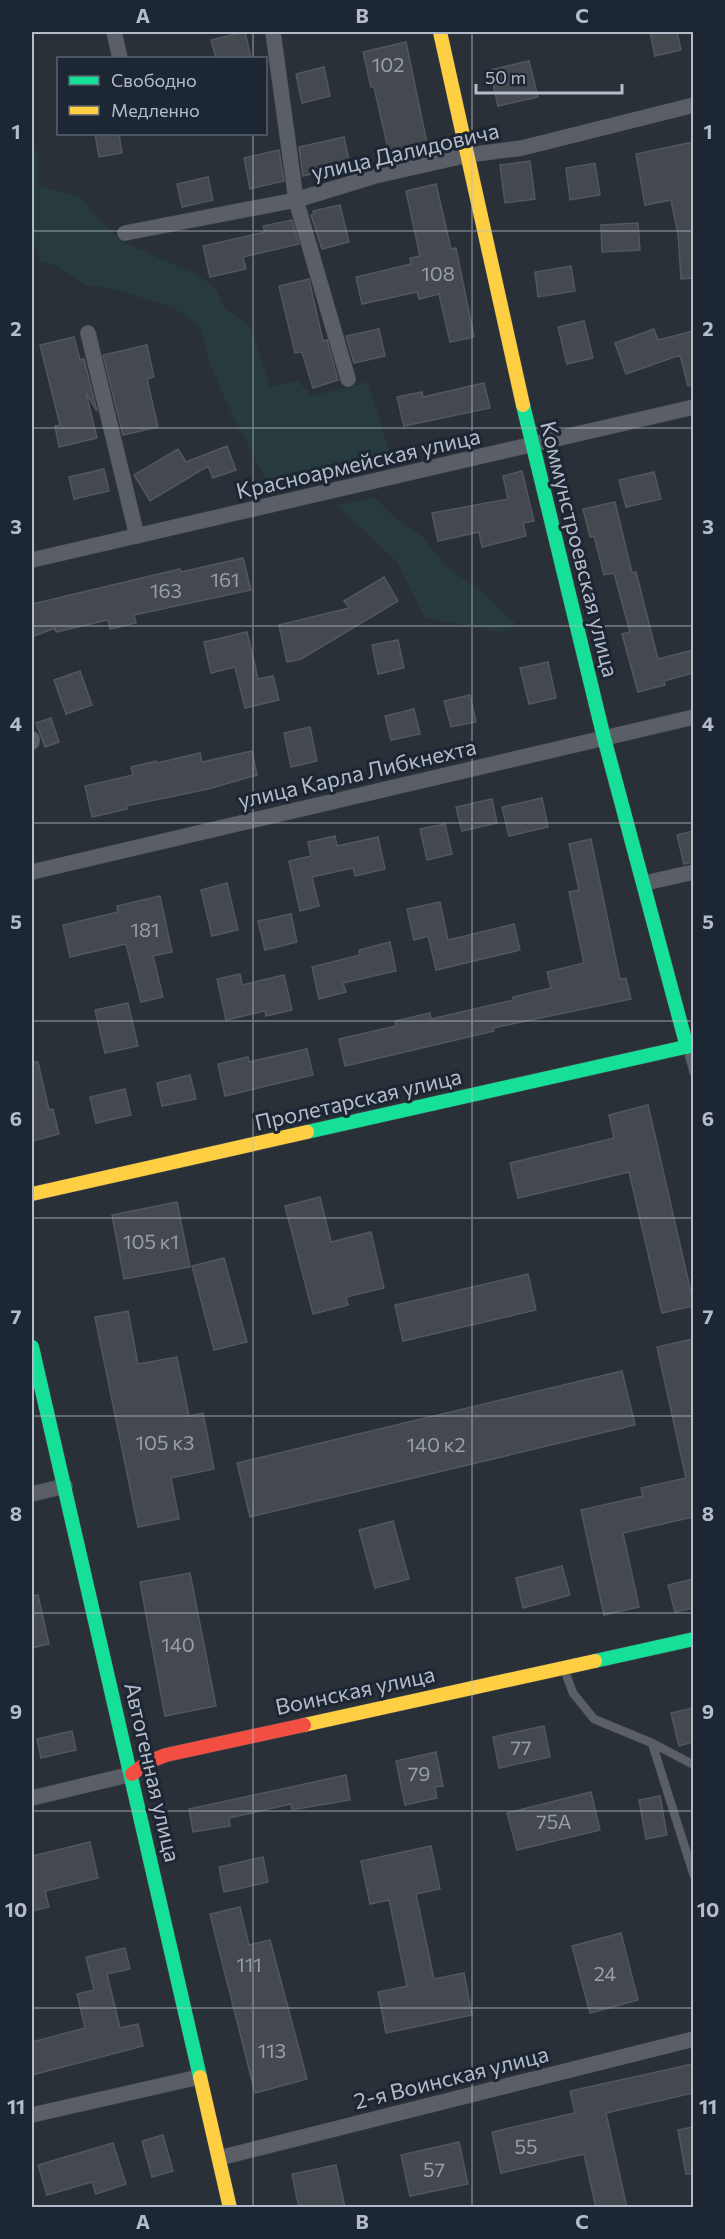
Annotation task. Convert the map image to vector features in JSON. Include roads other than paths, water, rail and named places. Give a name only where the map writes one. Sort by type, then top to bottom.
[{"type":"street","points":[[114,32],[120,57]]},
{"type":"street","points":[[273,32],[296,200],[348,379]]},
{"type":"street","name":"Коммунстроевская улица","points":[[440,32],[532,446],[604,738],[690,1046]]},
{"type":"street","name":"улица Далидовича","points":[[125,232],[296,200],[375,176],[468,155],[522,148],[693,105]]},
{"type":"street","points":[[88,333],[137,536]]},
{"type":"street","name":"Красноармейская улица","points":[[32,560],[693,407]]},
{"type":"street","name":"улица Карла Либкнехта","points":[[32,872],[693,717]]},
{"type":"street","points":[[645,883],[693,872]]},
{"type":"street","name":"Пролетарская улица","points":[[32,1194],[690,1046]]},
{"type":"street","name":"Автогенная улица","points":[[32,1347],[230,2208]]},
{"type":"street","points":[[32,1494],[65,1486]]},
{"type":"street","name":"Воинская улица","points":[[32,1798],[132,1774],[148,1762],[166,1755],[693,1639]]},
{"type":"street","name":"2-я Воинская улица","points":[[219,2158],[693,2039]]},
{"type":"street","points":[[32,2115],[199,2076]]},
{"type":"lane","name":"Коммунстроевская улица","points":[[690,1046],[693,1073]]},
{"type":"lane","points":[[563,1668],[573,1693],[594,1719],[652,1743],[693,1765]]},
{"type":"lane","points":[[652,1743],[693,1876]]}]
